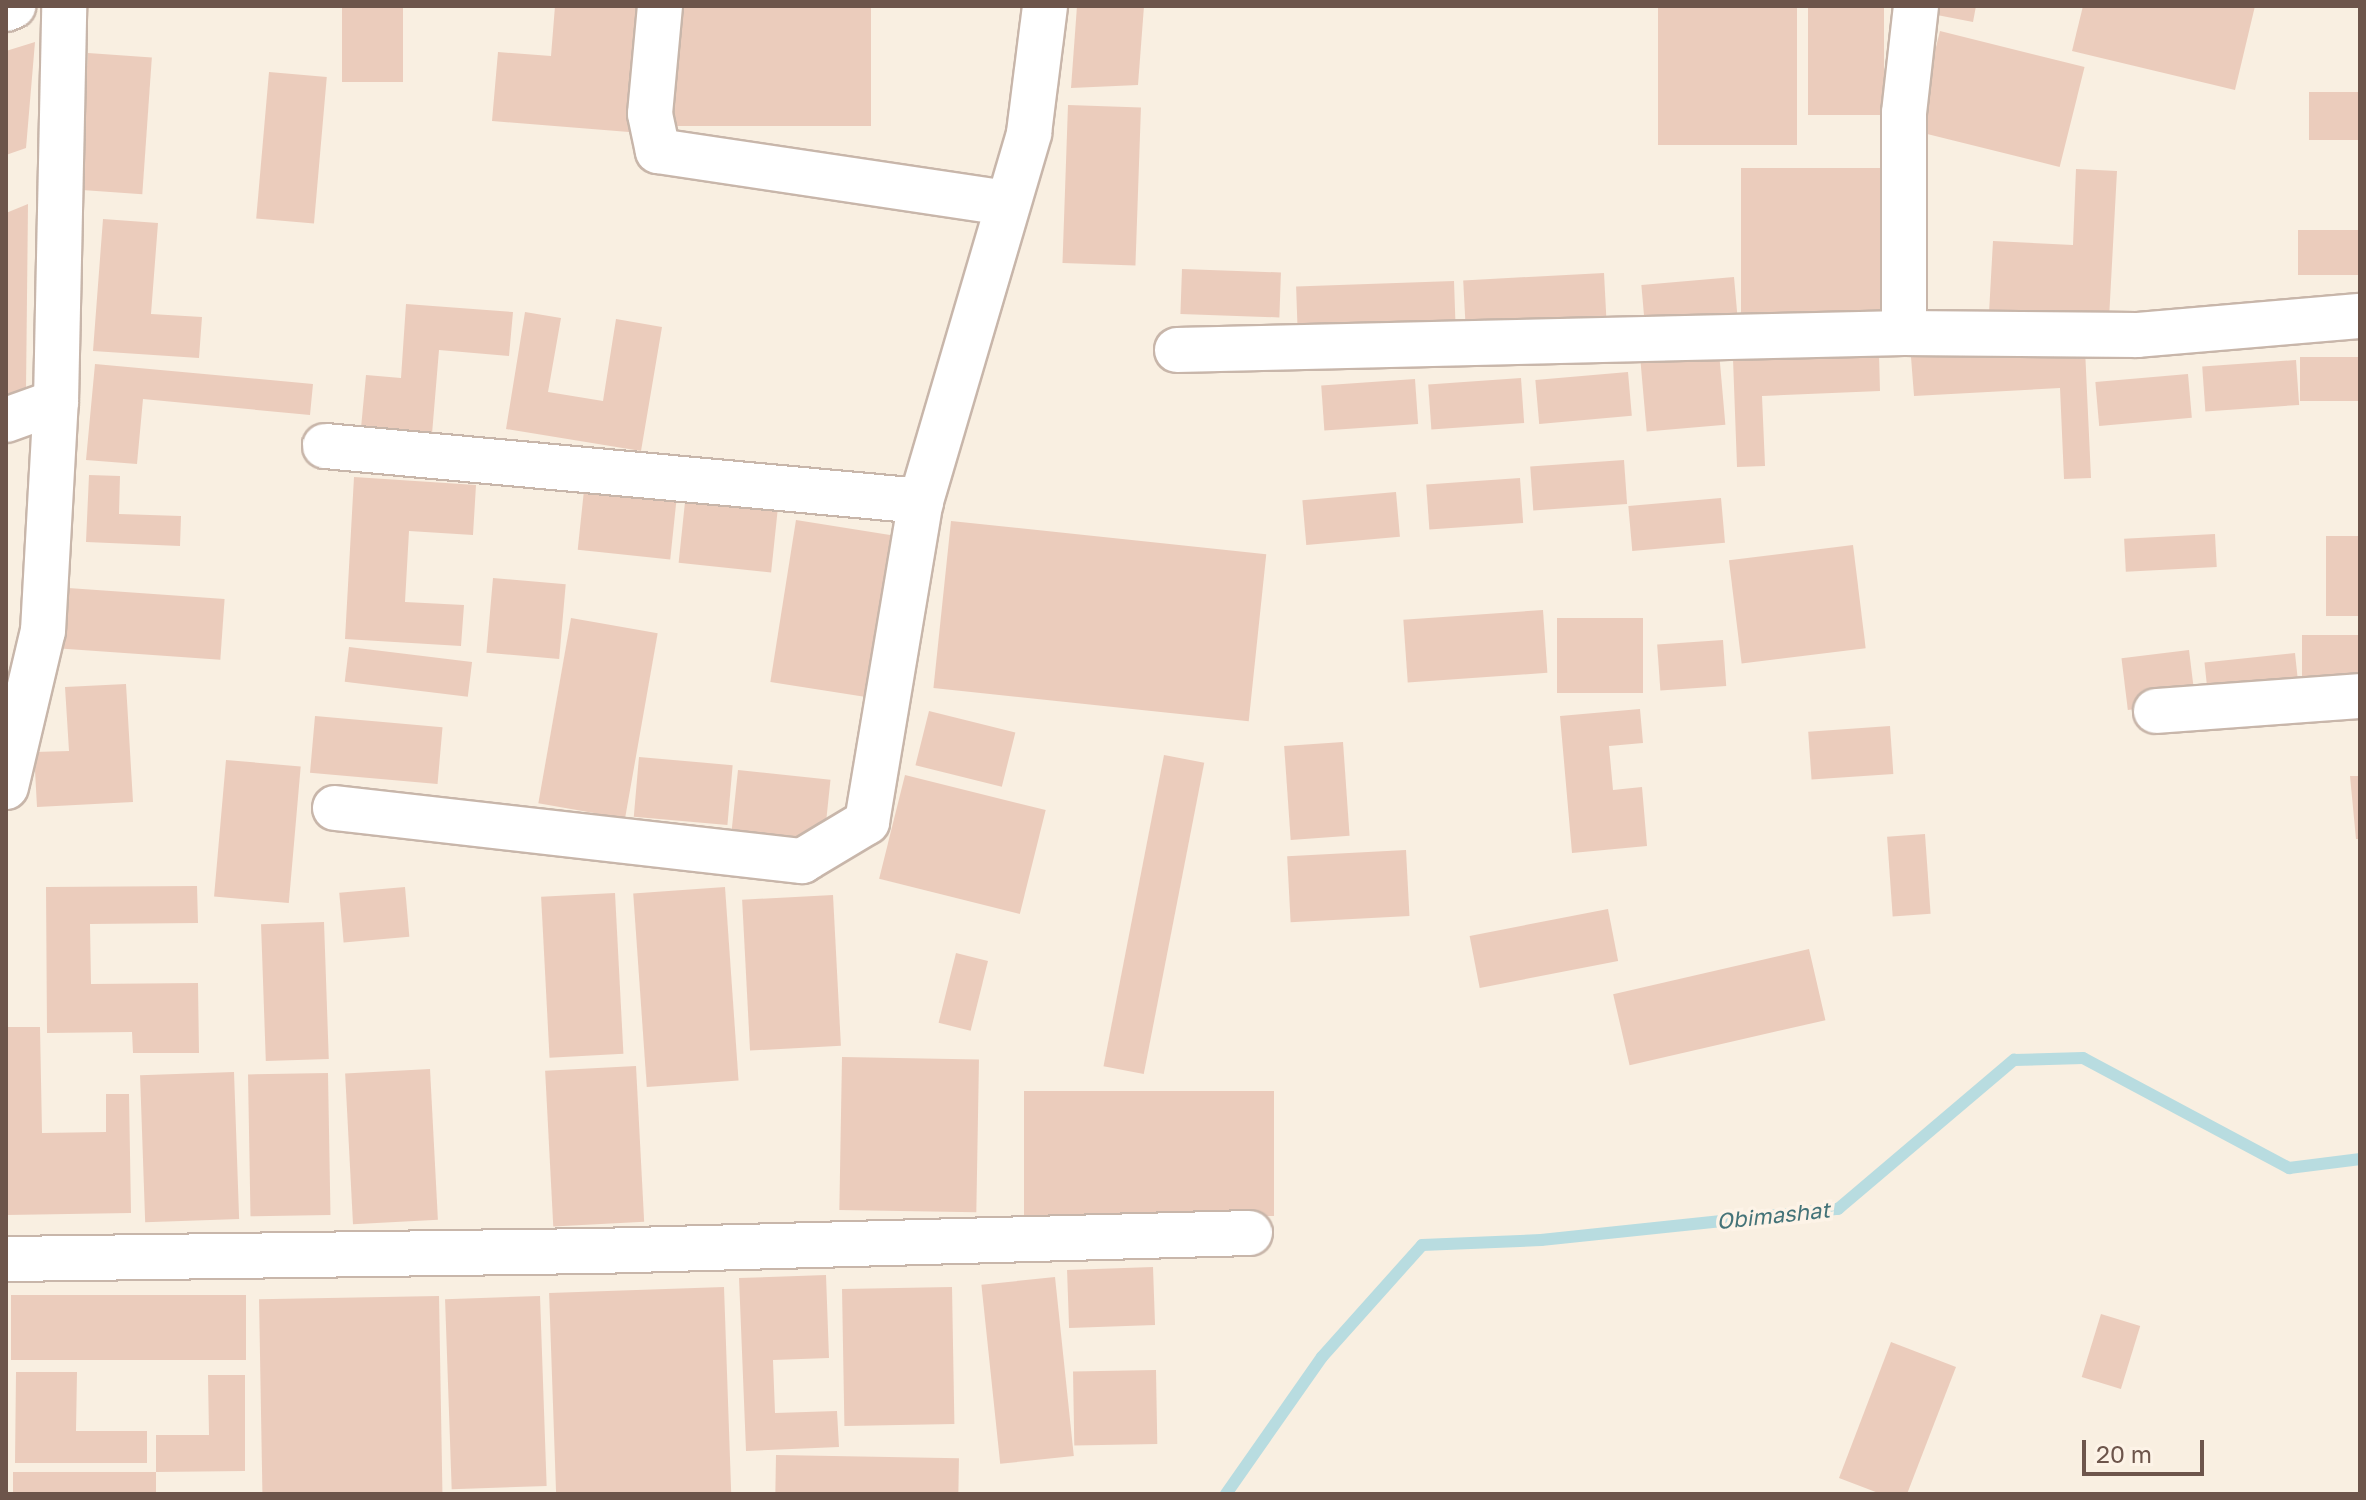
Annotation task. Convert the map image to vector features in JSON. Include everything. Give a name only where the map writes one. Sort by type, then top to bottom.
[{"type":"street","points":[[6,9],[13,6]]},
{"type":"street","points":[[6,787],[43,631],[56,402],[64,6]]},
{"type":"street","points":[[660,6],[650,114],[658,151],[1005,203]]},
{"type":"street","points":[[335,808],[802,861],[836,844],[867,822],[921,501],[1005,203],[1029,133],[1045,6]]},
{"type":"street","points":[[1904,333],[1904,113],[1916,6]]},
{"type":"street","points":[[1177,350],[1904,333],[2137,335],[2360,316]]},
{"type":"street","points":[[6,420],[56,402]]},
{"type":"street","points":[[325,446],[921,501]]},
{"type":"street","points":[[2156,711],[2360,696]]},
{"type":"street","points":[[6,1259],[597,1251],[1250,1233]]},
{"type":"building","points":[[342,6],[403,6],[403,82],[342,82]]},
{"type":"building","points":[[555,6],[639,6],[629,132],[492,121],[498,52],[551,56]]},
{"type":"building","points":[[671,6],[871,6],[871,126],[671,126]]},
{"type":"building","points":[[1077,6],[1144,6],[1138,85],[1071,88]]},
{"type":"building","points":[[1658,6],[1797,6],[1797,145],[1658,145]]},
{"type":"building","points":[[1808,6],[1884,6],[1884,115],[1808,115]]},
{"type":"building","points":[[1939,6],[1976,6],[1973,22],[1937,15]]},
{"type":"building","points":[[2083,6],[2255,6],[2235,90],[2072,51]]},
{"type":"building","points":[[1940,31],[2085,67],[2060,167],[1915,131]]},
{"type":"building","points":[[35,42],[26,148],[6,155],[6,51]]},
{"type":"building","points":[[88,53],[152,57],[142,194],[78,190]]},
{"type":"building","points":[[269,72],[327,77],[314,223],[256,218]]},
{"type":"building","points":[[2309,92],[2360,92],[2360,140],[2309,140]]},
{"type":"building","points":[[1068,105],[1141,108],[1135,265],[1062,263]]},
{"type":"building","points":[[1741,168],[1889,168],[1889,322],[1741,322]]},
{"type":"building","points":[[2076,169],[2117,171],[2109,319],[1989,313],[1993,241],[2073,245]]},
{"type":"building","points":[[28,204],[26,390],[6,399],[6,213]]},
{"type":"building","points":[[103,219],[158,223],[151,314],[202,317],[199,358],[93,351]]},
{"type":"building","points":[[2298,230],[2360,230],[2360,275],[2298,275]]},
{"type":"building","points":[[1182,269],[1281,272],[1279,317],[1180,314]]},
{"type":"building","points":[[1604,273],[1606,317],[1465,324],[1463,280]]},
{"type":"building","points":[[1734,277],[1738,322],[1645,330],[1641,285]]},
{"type":"building","points":[[1454,281],[1456,327],[1298,332],[1296,287]]},
{"type":"building","points":[[406,304],[513,312],[509,356],[439,350],[432,434],[361,428],[366,375],[401,378]]},
{"type":"building","points":[[525,312],[561,318],[548,392],[603,401],[616,319],[662,327],[641,451],[506,429]]},
{"type":"building","points":[[2085,349],[2091,478],[2064,479],[2060,388],[1914,396],[1911,357]]},
{"type":"building","points":[[1719,352],[1725,425],[1647,432],[1640,359]]},
{"type":"building","points":[[1879,354],[1880,391],[1762,396],[1765,466],[1737,467],[1733,359]]},
{"type":"building","points":[[2300,357],[2360,357],[2360,401],[2300,401]]},
{"type":"building","points":[[2296,360],[2299,405],[2205,411],[2202,367]]},
{"type":"building","points":[[95,364],[313,384],[310,415],[143,399],[137,464],[86,460]]},
{"type":"building","points":[[1628,372],[1632,416],[1539,424],[1535,380]]},
{"type":"building","points":[[2188,374],[2192,418],[2099,426],[2095,382]]},
{"type":"building","points":[[1521,378],[1524,423],[1431,429],[1428,384]]},
{"type":"building","points":[[1415,379],[1418,424],[1324,430],[1321,386]]},
{"type":"building","points":[[1624,460],[1627,504],[1533,510],[1530,467]]},
{"type":"building","points":[[89,475],[120,476],[119,514],[181,516],[180,546],[86,542]]},
{"type":"building","points":[[354,477],[476,485],[473,535],[409,531],[405,602],[464,605],[461,646],[345,639]]},
{"type":"building","points":[[1520,478],[1523,523],[1429,529],[1426,485]]},
{"type":"building","points":[[584,490],[676,500],[670,559],[578,550]]},
{"type":"building","points":[[1396,492],[1400,537],[1306,545],[1302,500]]},
{"type":"building","points":[[1721,498],[1725,543],[1632,551],[1628,506]]},
{"type":"building","points":[[685,502],[777,512],[771,572],[679,563]]},
{"type":"building","points":[[796,520],[895,536],[869,698],[770,682]]},
{"type":"building","points":[[951,521],[1266,554],[1249,721],[933,688]]},
{"type":"building","points":[[2215,534],[2217,567],[2126,572],[2124,539]]},
{"type":"building","points":[[2326,536],[2360,536],[2360,616],[2326,616]]},
{"type":"building","points":[[1853,545],[1866,648],[1742,663],[1729,560]]},
{"type":"building","points":[[493,578],[566,584],[559,659],[486,653]]},
{"type":"building","points":[[54,587],[225,599],[220,660],[50,648]]},
{"type":"building","points":[[1543,610],[1547,673],[1408,683],[1403,620]]},
{"type":"building","points":[[571,618],[658,633],[625,818],[538,803]]},
{"type":"building","points":[[1557,618],[1643,618],[1643,693],[1557,693]]},
{"type":"building","points":[[2302,635],[2360,635],[2360,680],[2302,680]]},
{"type":"building","points":[[1723,640],[1726,686],[1660,690],[1657,645]]},
{"type":"building","points":[[349,647],[472,662],[468,697],[345,682]]},
{"type":"building","points":[[2189,650],[2195,702],[2128,710],[2122,658]]},
{"type":"building","points":[[2295,653],[2299,690],[2208,699],[2204,663]]},
{"type":"building","points":[[126,684],[133,802],[37,807],[34,752],[69,751],[65,687]]},
{"type":"building","points":[[1640,709],[1643,743],[1609,746],[1613,790],[1642,787],[1647,846],[1572,853],[1560,716]]},
{"type":"building","points":[[929,711],[1015,733],[1002,787],[915,765]]},
{"type":"building","points":[[315,716],[443,727],[438,784],[310,773]]},
{"type":"building","points":[[1890,726],[1893,774],[1812,780],[1808,732]]},
{"type":"building","points":[[1343,742],[1350,836],[1291,840],[1284,746]]},
{"type":"building","points":[[1164,755],[1204,763],[1144,1074],[1104,1066]]},
{"type":"building","points":[[639,757],[733,765],[727,825],[634,817]]},
{"type":"building","points":[[226,760],[301,767],[289,903],[214,896]]},
{"type":"building","points":[[738,770],[830,780],[824,839],[732,830]]},
{"type":"building","points":[[905,775],[1046,810],[1020,914],[879,879]]},
{"type":"building","points":[[2350,776],[2360,776],[2360,839],[2356,839]]},
{"type":"building","points":[[1925,834],[1931,914],[1893,916],[1887,837]]},
{"type":"building","points":[[1406,850],[1409,916],[1291,922],[1287,856]]},
{"type":"building","points":[[197,886],[198,923],[90,924],[91,984],[198,983],[199,1053],[133,1053],[132,1032],[47,1033],[46,887]]},
{"type":"building","points":[[405,887],[409,937],[344,943],[339,893]]},
{"type":"building","points":[[725,887],[739,1081],[647,1087],[633,893]]},
{"type":"building","points":[[615,893],[623,1054],[550,1058],[541,897]]},
{"type":"building","points":[[833,895],[841,1046],[750,1051],[742,900]]},
{"type":"building","points":[[1608,909],[1618,961],[1480,988],[1470,936]]},
{"type":"building","points":[[324,922],[329,1059],[266,1061],[261,924]]},
{"type":"building","points":[[1809,949],[1825,1020],[1630,1065],[1613,994]]},
{"type":"building","points":[[956,953],[988,961],[971,1031],[939,1023]]},
{"type":"building","points":[[6,1027],[40,1027],[42,1133],[106,1132],[106,1094],[129,1094],[131,1213],[6,1215]]},
{"type":"building","points":[[842,1057],[979,1059],[976,1212],[839,1210]]},
{"type":"building","points":[[636,1066],[644,1222],[553,1227],[545,1071]]},
{"type":"building","points":[[430,1069],[438,1220],[353,1224],[345,1073]]},
{"type":"building","points":[[234,1072],[239,1219],[145,1222],[140,1075]]},
{"type":"building","points":[[328,1073],[330,1215],[250,1216],[248,1074]]},
{"type":"building","points":[[1024,1091],[1274,1091],[1274,1216],[1024,1216]]},
{"type":"building","points":[[1153,1267],[1155,1325],[1069,1328],[1067,1270]]},
{"type":"building","points":[[826,1275],[829,1358],[773,1360],[775,1413],[837,1411],[839,1447],[746,1451],[739,1278]]},
{"type":"building","points":[[1055,1277],[1074,1456],[1000,1464],[981,1285]]},
{"type":"building","points":[[724,1287],[731,1494],[556,1494],[549,1293]]},
{"type":"building","points":[[952,1287],[954,1424],[844,1426],[842,1289]]},
{"type":"building","points":[[11,1295],[246,1295],[246,1360],[11,1360]]},
{"type":"building","points":[[439,1296],[442,1494],[262,1494],[259,1299]]},
{"type":"building","points":[[540,1296],[547,1486],[452,1489],[445,1299]]},
{"type":"building","points":[[2101,1314],[2140,1326],[2121,1389],[2082,1377]]},
{"type":"building","points":[[1891,1342],[1956,1367],[1907,1494],[1881,1494],[1839,1478]]},
{"type":"building","points":[[1156,1370],[1157,1444],[1074,1445],[1073,1371]]},
{"type":"building","points":[[16,1372],[77,1372],[76,1431],[147,1431],[147,1463],[15,1463]]},
{"type":"building","points":[[208,1375],[245,1375],[245,1471],[156,1472],[156,1435],[209,1435]]},
{"type":"building","points":[[776,1455],[959,1458],[958,1494],[775,1494]]},
{"type":"building","points":[[13,1472],[156,1472],[156,1494],[13,1494]]},
{"type":"waterway","name":"Obimashat","points":[[1226,1494],[1322,1357],[1422,1245],[1541,1240],[1838,1209],[2014,1060],[2083,1058],[2289,1168],[2360,1159]]}]
